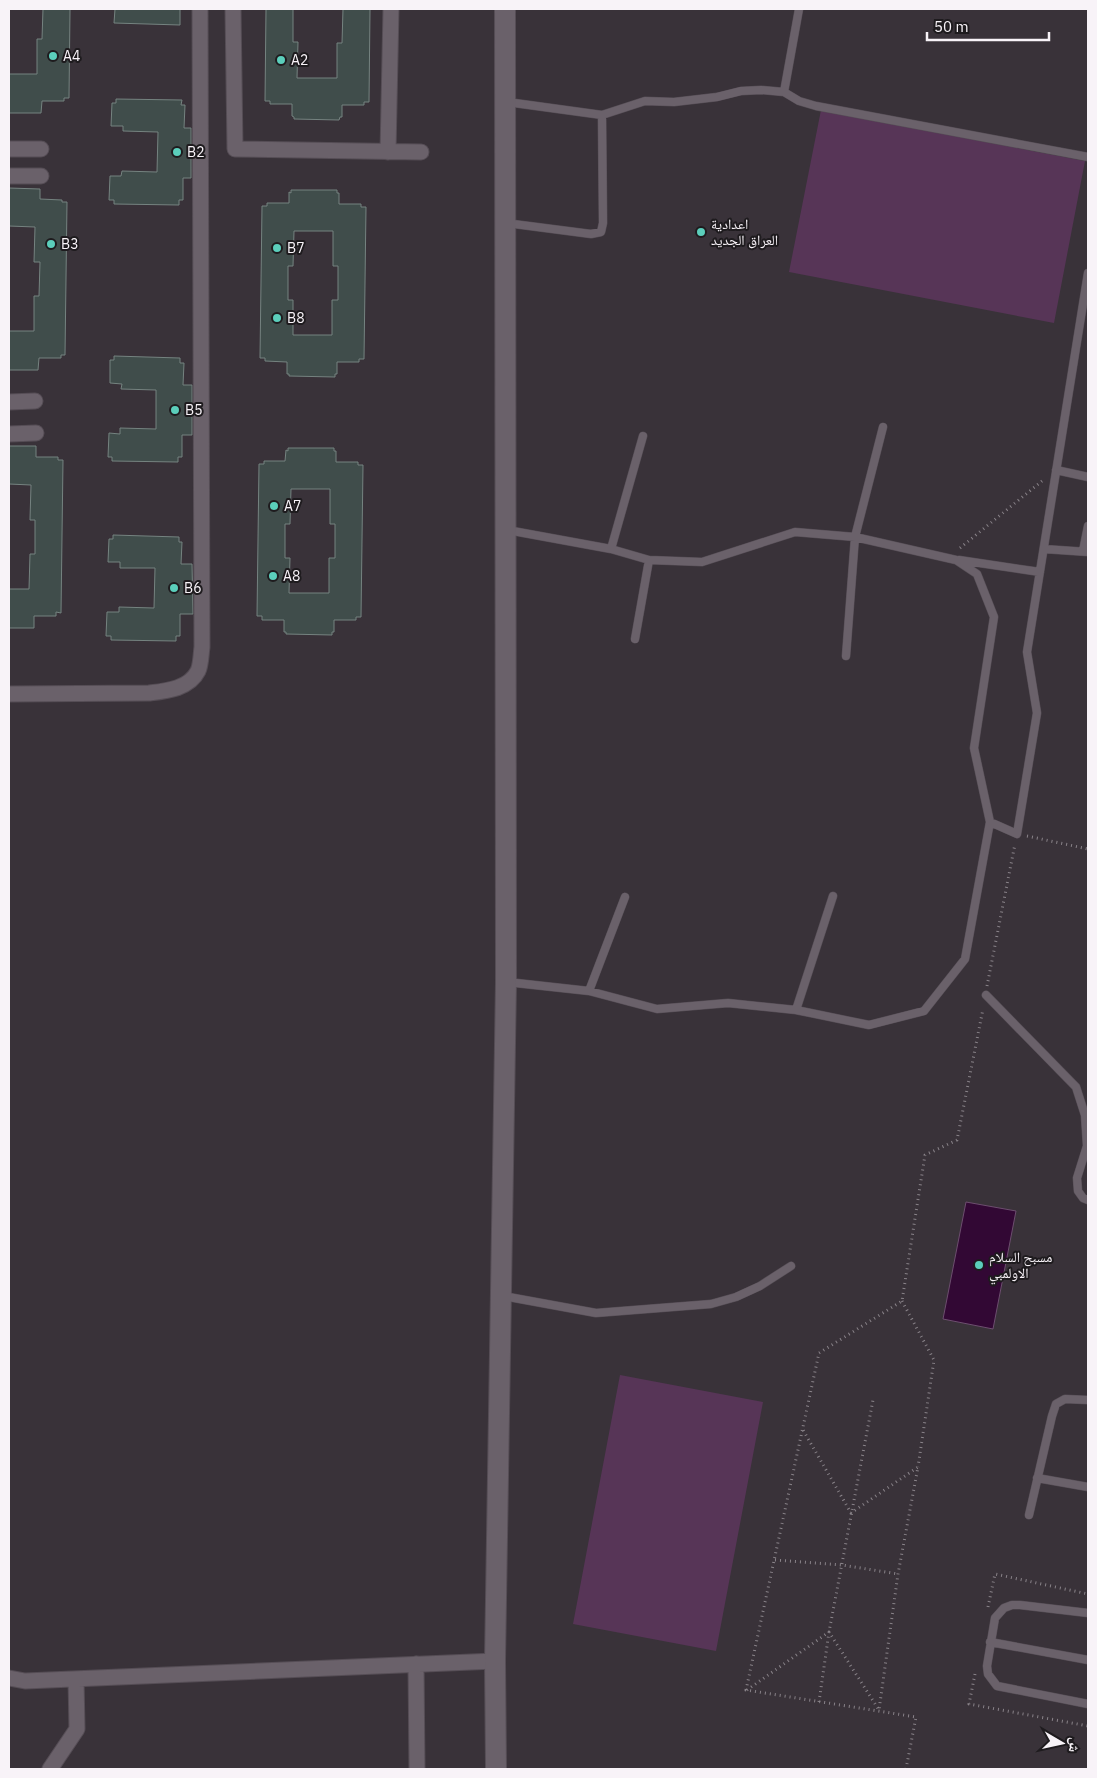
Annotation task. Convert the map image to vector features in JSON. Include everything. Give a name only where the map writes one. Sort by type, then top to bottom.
[{"type":"street","points":[[9,694],[149,693],[172,691],[188,682],[198,671],[202,647],[200,9]]},
{"type":"street","points":[[234,9],[235,149],[421,152]]},
{"type":"street","points":[[388,152],[391,9]]},
{"type":"street","points":[[496,1769],[495,1661],[506,982],[505,9]]},
{"type":"street","points":[[9,149],[41,149]]},
{"type":"street","points":[[9,176],[41,176]]},
{"type":"street","points":[[9,402],[35,401]]},
{"type":"street","points":[[9,434],[36,433]]},
{"type":"street","points":[[9,1678],[26,1681],[495,1661]]},
{"type":"street","points":[[416,1664],[417,1769]]},
{"type":"street","points":[[50,1769],[77,1729],[76,1679]]},
{"type":"lane","points":[[784,92],[799,9]]},
{"type":"lane","points":[[505,102],[602,115],[645,101],[674,102],[717,97],[741,91],[784,92],[799,101],[816,106],[1088,156]]},
{"type":"lane","points":[[505,223],[591,234],[601,232],[604,223],[602,115]]},
{"type":"lane","points":[[990,822],[1017,834],[1037,714],[1027,652],[1088,273]]},
{"type":"lane","points":[[846,656],[855,537],[883,427]]},
{"type":"lane","points":[[611,550],[643,436]]},
{"type":"lane","points":[[1056,470],[1088,477]]},
{"type":"lane","points":[[1044,549],[1086,551],[1088,526]]},
{"type":"lane","points":[[505,530],[611,550],[650,560],[702,562],[795,532],[855,537],[956,560],[977,574],[994,618],[974,748],[990,822],[964,959],[924,1011],[869,1025],[796,1010],[728,1003],[657,1009],[589,991],[506,982]]},
{"type":"lane","points":[[947,558],[1040,572]]},
{"type":"lane","points":[[634,639],[650,560]]},
{"type":"lane","points":[[796,1010],[833,896]]},
{"type":"lane","points":[[589,991],[625,897]]},
{"type":"lane","points":[[986,995],[1076,1087],[1085,1115],[1087,1146],[1086,1162],[1078,1178],[1078,1191],[1083,1198],[1088,1200]]},
{"type":"lane","points":[[501,1296],[596,1313],[711,1304],[736,1297],[760,1286],[791,1266]]},
{"type":"lane","points":[[1029,1515],[1056,1404],[1065,1399],[1088,1400]]},
{"type":"lane","points":[[1037,1478],[1088,1487]]},
{"type":"lane","points":[[1088,1613],[1020,1604],[1004,1608],[995,1618],[990,1642],[988,1674],[998,1686],[1088,1704]]},
{"type":"lane","points":[[990,1642],[1088,1660]]},
{"type":"path","points":[[947,558],[1056,470]]},
{"type":"path","points":[[879,1710],[898,1574],[918,1467],[934,1360],[902,1301],[925,1155],[957,1140],[1017,834],[1088,849]]},
{"type":"path","points":[[746,1690],[820,1353],[902,1301]]},
{"type":"path","points":[[819,1702],[829,1632],[873,1400]]},
{"type":"path","points":[[803,1430],[851,1513]]},
{"type":"path","points":[[851,1513],[918,1467]]},
{"type":"path","points":[[774,1560],[842,1565],[898,1574]]},
{"type":"path","points":[[746,1690],[829,1632]]},
{"type":"path","points":[[829,1632],[879,1710]]},
{"type":"path","points":[[746,1690],[916,1717],[906,1769]]},
{"type":"shaded area","points":[[821,110],[1085,161],[1054,323],[789,272]]},
{"type":"shaded area","name":"مسبح السلام الاولمبي","points":[[966,1202],[1016,1211],[993,1329],[943,1319]]},
{"type":"shaded area","points":[[620,1375],[763,1402],[716,1651],[573,1624]]},
{"type":"building","name":"A4","points":[[43,9],[70,9],[69,98],[64,98],[64,101],[42,101],[41,113],[9,113],[9,74],[37,74],[37,39],[42,39]]},
{"type":"building","points":[[115,9],[180,9],[180,25],[114,23]]},
{"type":"building","name":"A2","points":[[266,9],[293,9],[293,42],[298,42],[297,78],[337,78],[337,43],[342,43],[343,9],[370,9],[369,102],[364,102],[364,105],[342,105],[342,117],[339,120],[294,119],[292,116],[292,104],[270,104],[270,101],[265,101]]},
{"type":"building","name":"B2","points":[[116,99],[182,100],[181,105],[185,105],[184,128],[191,128],[191,178],[183,178],[183,200],[179,200],[179,205],[114,204],[114,200],[109,200],[110,176],[121,176],[122,171],[157,172],[158,132],[123,131],[123,126],[111,126],[112,103],[116,103]]},
{"type":"building","points":[[9,188],[40,189],[40,199],[67,202],[65,355],[61,355],[61,358],[39,358],[38,370],[9,370],[9,331],[34,331],[34,296],[39,296],[40,262],[34,262],[35,227],[9,226]]},
{"type":"building","points":[[291,190],[337,190],[337,193],[339,193],[339,204],[361,204],[361,207],[366,207],[364,359],[359,359],[359,362],[337,362],[337,374],[335,374],[335,377],[289,376],[287,374],[287,362],[265,361],[265,358],[260,358],[262,206],[267,206],[267,203],[289,203],[289,192],[291,193]],"holes":[[[294,231],[333,231],[333,266],[338,266],[338,300],[332,300],[332,335],[293,335],[293,300],[288,300],[288,266],[293,266]]]},
{"type":"building","name":"B5","points":[[114,356],[180,358],[180,363],[184,363],[183,385],[192,385],[192,435],[182,435],[182,457],[178,457],[178,462],[112,461],[112,457],[108,457],[109,433],[120,434],[120,428],[156,429],[156,390],[121,389],[122,384],[110,383],[110,360],[114,360]]},
{"type":"building","points":[[9,446],[36,446],[36,457],[58,457],[58,460],[63,460],[61,613],[56,612],[56,616],[34,616],[34,628],[9,628],[9,589],[29,589],[30,554],[35,554],[35,520],[30,520],[31,485],[9,484]]},
{"type":"building","points":[[288,448],[334,448],[334,451],[336,451],[336,462],[358,462],[358,465],[363,465],[361,617],[356,617],[356,620],[334,620],[334,632],[332,632],[332,635],[286,634],[284,632],[284,620],[262,620],[262,616],[257,616],[259,464],[264,464],[264,461],[285,461],[286,450],[288,451]],"holes":[[[291,489],[330,489],[330,524],[335,524],[335,558],[329,558],[329,593],[289,593],[290,558],[285,558],[285,524],[290,524]]]},
{"type":"building","name":"B6","points":[[113,535],[179,537],[179,542],[182,542],[181,564],[192,564],[193,614],[180,614],[180,636],[176,636],[176,641],[111,640],[111,636],[106,636],[107,612],[119,612],[119,607],[154,608],[155,568],[120,568],[120,562],[108,562],[109,539],[113,539]]},
{"type":"place","name":"A4","points":[[53,56]]},
{"type":"place","name":"A2","points":[[281,60]]},
{"type":"place","name":"B2","points":[[177,152]]},
{"type":"place","name":"اعدادية العراق الجديد","points":[[701,232]]},
{"type":"place","name":"B3","points":[[51,244]]},
{"type":"place","name":"B7","points":[[277,248]]},
{"type":"place","name":"B8","points":[[277,318]]},
{"type":"place","name":"B5","points":[[175,410]]},
{"type":"place","name":"A7","points":[[274,506]]},
{"type":"place","name":"A8","points":[[273,576]]},
{"type":"place","name":"B6","points":[[174,588]]},
{"type":"place","name":"مسبح السلام الاولمبي","points":[[979,1265]]}]
